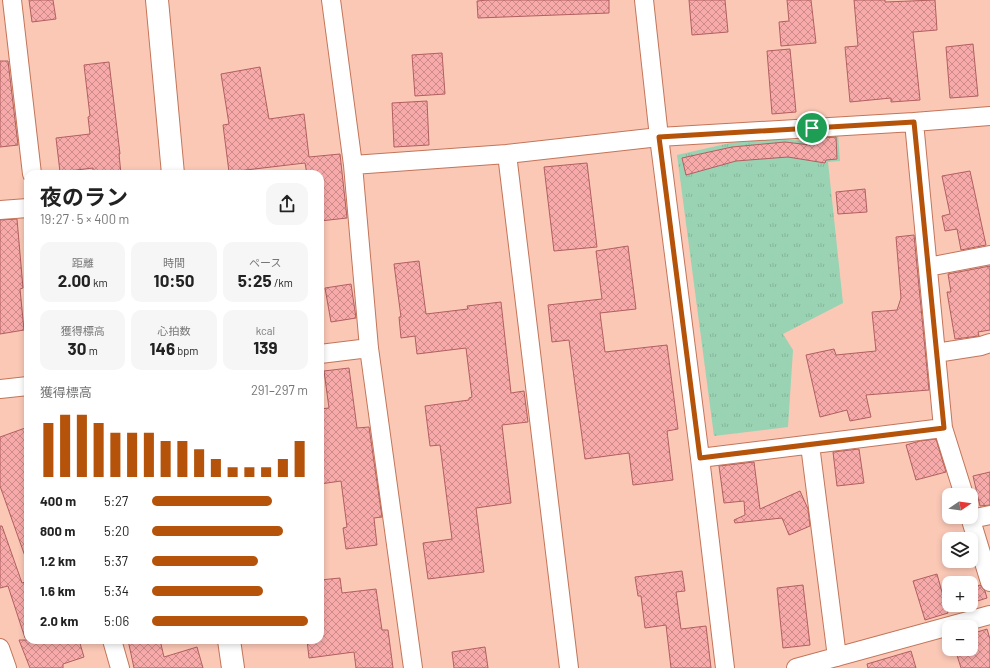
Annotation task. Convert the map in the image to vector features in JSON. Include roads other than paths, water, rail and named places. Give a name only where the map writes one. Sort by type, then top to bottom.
[{"type":"street","points":[[12,0],[8,41],[31,170]]},
{"type":"street","points":[[157,0],[173,170]]},
{"type":"street","points":[[331,0],[353,165],[369,348],[413,668]]},
{"type":"street","points":[[644,0],[659,137],[700,458],[724,668]]},
{"type":"street","points":[[353,165],[507,154],[659,137],[990,116]]},
{"type":"street","points":[[914,122],[944,428],[962,488]]},
{"type":"street","points":[[507,154],[569,668]]},
{"type":"street","points":[[0,210],[24,208]]},
{"type":"street","points":[[928,267],[990,255]]},
{"type":"street","points":[[936,353],[981,346],[990,343]]},
{"type":"street","points":[[324,354],[369,348]]},
{"type":"street","points":[[0,389],[24,386]]},
{"type":"street","points":[[700,458],[944,428]]},
{"type":"street","points":[[810,445],[837,657]]},
{"type":"street","points":[[978,517],[990,515]]},
{"type":"street","points":[[973,524],[990,582]]},
{"type":"street","points":[[796,668],[990,615]]},
{"type":"street","points":[[113,644],[120,668]]},
{"type":"street","points":[[230,644],[233,668]]},
{"type":"street","points":[[0,648],[8,668]]}]
